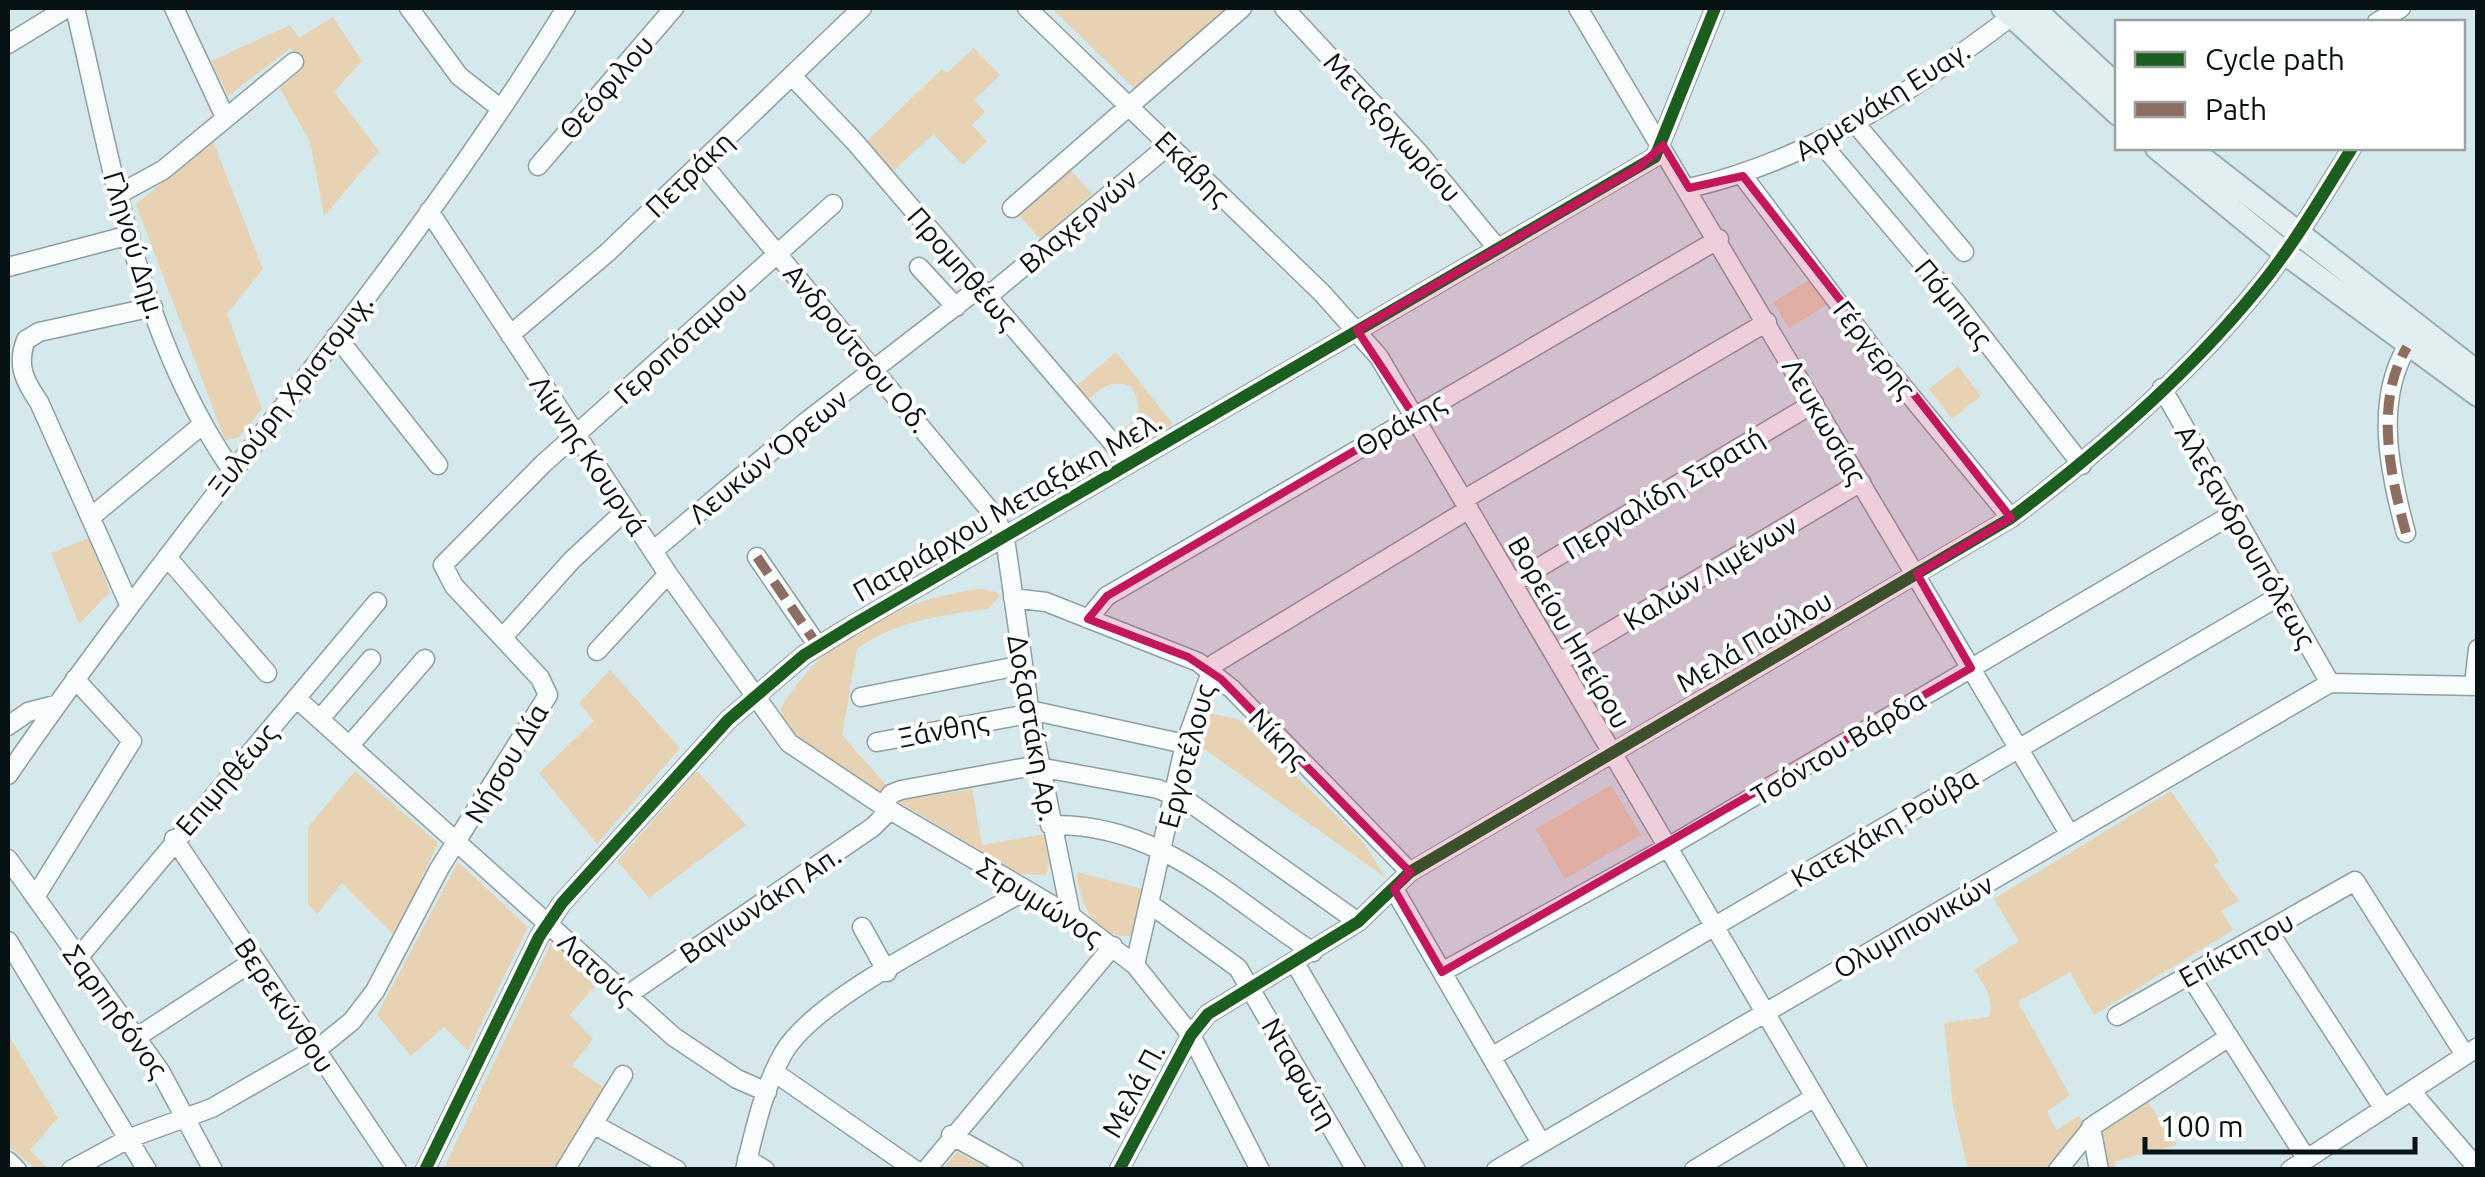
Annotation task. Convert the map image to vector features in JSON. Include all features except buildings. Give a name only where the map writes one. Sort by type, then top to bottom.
[{"type":"main road","points":[[2016,10],[2115,85]]},
{"type":"main road","points":[[2016,10],[2115,111]]},
{"type":"main road","points":[[2160,150],[2478,373]]},
{"type":"main road","points":[[2192,150],[2407,347],[2478,396]]},
{"type":"street","points":[[8,44],[66,8]]},
{"type":"street","name":"Γληνού Δημ.","points":[[75,8],[119,194],[152,307],[202,425],[231,469]]},
{"type":"street","points":[[174,8],[225,118]]},
{"type":"street","points":[[409,8],[459,76],[500,108]]},
{"type":"street","name":"Ξυλούρη Χριστομιχ.","points":[[8,775],[129,604],[429,211],[566,8]]},
{"type":"street","name":"Θεόφιλου","points":[[538,166],[674,8]]},
{"type":"street","name":"Πετράκη","points":[[510,335],[607,253],[862,8]]},
{"type":"street","name":"Εκάβης","points":[[1027,8],[1357,330]]},
{"type":"street","points":[[1012,208],[1242,8]]},
{"type":"street","name":"Μεταξοχωρίου","points":[[1284,8],[1419,153],[1498,248]]},
{"type":"street","name":"Λευκωσίας","points":[[1578,8],[1663,145],[2070,835]]},
{"type":"street","points":[[1663,145],[1715,8]]},
{"type":"street","name":"Αρμενάκη Ευαγ.","points":[[1688,188],[1743,176],[1822,144],[2016,10]]},
{"type":"street","points":[[119,194],[163,170],[294,62]]},
{"type":"street","name":"Προμηθέως","points":[[792,76],[854,141],[1130,463]]},
{"type":"street","points":[[1854,122],[1964,252]]},
{"type":"street","name":"Πόμπιας","points":[[1822,144],[1957,304],[2082,465]]},
{"type":"street","name":"Βλαχερνών","points":[[983,293],[1169,145]]},
{"type":"street","name":"Πατριάρχου Μεταξάκη Μελ.","points":[[425,1170],[548,923],[614,843],[754,695],[818,646],[1639,168],[1663,145]]},
{"type":"street","name":"Μελά Παύλου","points":[[1192,1034],[1208,1014],[1358,922],[1410,872],[2011,518],[2082,465],[2242,308],[2292,244],[2351,150]]},
{"type":"street","name":"Ανδρούτσου Οδ.","points":[[700,162],[993,512],[1004,538]]},
{"type":"street","name":"Γέργερης","points":[[1743,176],[1881,360],[2011,518]]},
{"type":"street","name":"Γεροπόταμου","points":[[443,566],[576,434],[834,204]]},
{"type":"street","name":"Λίμνης Κουρνά","points":[[429,211],[668,574],[754,695]]},
{"type":"street","points":[[8,267],[130,236]]},
{"type":"street","name":"Θράκης","points":[[1088,618],[1107,596],[1719,240]]},
{"type":"street","points":[[919,267],[956,307]]},
{"type":"street","name":"Λευκών Όρεων","points":[[653,550],[956,307],[983,293]]},
{"type":"street","points":[[129,604],[39,402],[16,387],[22,352],[30,336],[152,307]]},
{"type":"street","name":"Εργοτέλους","points":[[1134,966],[1186,744],[1210,670],[1240,645],[1767,322]]},
{"type":"street","name":"Βορείου Ηπείρου","points":[[1357,330],[1414,416],[1858,1170]]},
{"type":"street","points":[[336,336],[438,465]]},
{"type":"street","points":[[2406,533],[2395,492],[2387,418],[2394,369],[2407,347]]},
{"type":"street","name":"Αλεξανδρουπόλεως","points":[[2162,388],[2330,684]]},
{"type":"street","name":"Περγαλίδη Στρατή","points":[[1512,583],[1814,402]]},
{"type":"street","points":[[92,517],[202,425]]},
{"type":"street","name":"Καλών Λιμένων","points":[[1559,662],[1861,482]]},
{"type":"street","points":[[502,637],[572,560],[626,510]]},
{"type":"street","name":"Τσόντου Βάρδα","points":[[1442,972],[1668,847],[2231,515]]},
{"type":"street","name":"Δοξαστάκη Αρ.","points":[[1004,538],[1050,825],[1071,916]]},
{"type":"street","points":[[166,556],[266,673]]},
{"type":"street","points":[[756,557],[818,646]]},
{"type":"street","name":"Νήσου Δία","points":[[443,566],[454,586],[546,686],[548,696],[456,843]]},
{"type":"street","points":[[597,651],[668,574]]},
{"type":"street","name":"Κατεχάκη Ρούβα","points":[[1491,1058],[2278,597]]},
{"type":"street","name":"Νίκης","points":[[1013,598],[1046,602],[1188,656],[1210,670],[1410,872]]},
{"type":"street","name":"Επιμηθέως","points":[[78,958],[378,602]]},
{"type":"street","points":[[2330,684],[2476,686],[2478,649]]},
{"type":"street","points":[[320,719],[370,659]]},
{"type":"street","points":[[350,745],[425,659]]},
{"type":"street","points":[[861,697],[1023,665]]},
{"type":"street","points":[[35,897],[132,741],[75,680]]},
{"type":"street","name":"Ολυμπιονικών","points":[[1496,1170],[2330,684]]},
{"type":"street","name":"Στρυμώνος","points":[[754,695],[796,751],[1071,916],[1113,946],[1192,1034],[1260,1170]]},
{"type":"street","name":"Λατούς","points":[[296,698],[626,996],[716,1067],[767,1092]]},
{"type":"street","points":[[8,726],[28,712],[55,705]]},
{"type":"street","name":"Ξάνθης","points":[[877,742],[1030,712],[1186,744]]},
{"type":"street","name":"Βαγιωνάκη Απ.","points":[[626,996],[873,828],[890,794],[1040,768],[1174,794]]},
{"type":"street","points":[[1174,794],[1358,922]]},
{"type":"street","points":[[1050,825],[1074,826],[1162,847],[1313,952]]},
{"type":"street","name":"Βερεκύνθου","points":[[174,840],[397,1170]]},
{"type":"street","points":[[71,1170],[130,1138],[188,1118],[342,1030],[369,1002],[456,843]]},
{"type":"street","name":"Σαρπηδόνος","points":[[8,858],[14,883],[35,897],[137,1038],[188,1118],[214,1170]]},
{"type":"street","name":"Επίκτητου","points":[[2117,1016],[2354,881],[2471,1051]]},
{"type":"street","points":[[1394,889],[1541,1143]]},
{"type":"street","points":[[765,1170],[746,1164],[774,1072],[795,1036],[817,1015],[1026,890]]},
{"type":"street","name":"Νταφώτη","points":[[1150,904],[1230,958],[1356,1170]]},
{"type":"street","points":[[862,927],[886,972]]},
{"type":"street","points":[[2268,932],[2384,1109]]},
{"type":"street","points":[[8,941],[147,1170]]},
{"type":"street","points":[[926,1170],[951,1135],[1113,946]]},
{"type":"street","points":[[137,1038],[255,960]]},
{"type":"street","points":[[1295,962],[1416,1170]]},
{"type":"street","points":[[2189,974],[2306,1158]]},
{"type":"street","name":"Μελά Π.","points":[[1119,1170],[1192,1034]]},
{"type":"street","points":[[2058,1170],[2092,1127],[2229,1037]]},
{"type":"street","points":[[2290,1170],[2471,1051]]},
{"type":"street","points":[[774,1072],[915,1170]]},
{"type":"street","points":[[565,1170],[623,1074]]},
{"type":"street","points":[[2411,1091],[2478,1170]]},
{"type":"street","points":[[1694,1170],[1815,1098]]},
{"type":"street","points":[[593,1124],[677,1170]]},
{"type":"street","points":[[2092,1127],[2100,1170]]},
{"type":"street","points":[[951,1135],[1014,1170]]},
{"type":"street","points":[[8,1161],[17,1170]]},
{"type":"highlighted area","points":[[1663,145],[1689,188],[1743,176],[2011,518],[1917,574],[1971,668],[1442,972],[1394,889],[1410,872],[1221,679],[1188,657],[1088,619],[1107,596],[1414,416],[1357,330],[1639,167]]},
{"type":"shaded area","points":[[1051,8],[1226,8],[1136,90]]},
{"type":"shaded area","points":[[333,17],[362,61],[334,92],[379,151],[324,216],[310,142],[280,88],[305,67],[291,48],[228,96],[211,61],[290,25],[299,38]]},
{"type":"shaded area","points":[[974,48],[1000,75],[974,100],[985,112],[972,125],[987,141],[963,165],[933,134],[890,174],[863,145],[942,69],[947,73]]},
{"type":"shaded area","points":[[213,141],[263,269],[227,314],[262,409],[238,438],[225,440],[136,204]]},
{"type":"shaded area","points":[[1067,166],[1092,194],[1041,240],[1016,212]]},
{"type":"shaded area","points":[[1813,278],[1828,304],[1789,328],[1773,302]]},
{"type":"shaded area","points":[[1116,352],[1173,424],[1130,450],[1114,432],[1129,425],[1136,415],[1138,403],[1132,387],[1107,386],[1086,402],[1075,387]]},
{"type":"shaded area","points":[[1958,366],[1981,396],[1952,419],[1929,389]]},
{"type":"shaded area","points":[[91,537],[110,592],[79,624],[51,553]]},
{"type":"shaded area","points":[[980,589],[1000,596],[988,609],[902,626],[857,649],[842,735],[888,787],[882,794],[794,740],[784,727],[781,708],[818,661],[841,642],[866,626],[921,602]]},
{"type":"shaded area","points":[[610,670],[680,748],[597,844],[539,773],[594,721],[579,703]]},
{"type":"shaded area","points":[[1208,713],[1238,719],[1363,842],[1386,878],[1193,741],[1200,719]]},
{"type":"shaded area","points":[[355,771],[438,843],[395,936],[342,883],[317,914],[308,904],[308,827]]},
{"type":"shaded area","points":[[697,771],[746,825],[649,898],[617,861]]},
{"type":"shaded area","points":[[1611,785],[1641,835],[1565,879],[1536,829]]},
{"type":"shaded area","points":[[972,789],[982,845],[1045,834],[1049,864],[1046,875],[1020,874],[897,801]]},
{"type":"shaded area","points":[[2171,791],[2219,861],[2214,865],[2239,901],[2221,911],[2233,930],[2094,1015],[2070,972],[2018,1002],[2070,1095],[2047,1112],[2056,1130],[2079,1116],[2084,1122],[2047,1169],[1968,1169],[1953,1106],[1944,1023],[1989,1017],[1990,998],[1974,970],[2019,941],[1994,899]]},
{"type":"shaded area","points":[[458,862],[528,927],[468,1051],[444,1027],[411,1056],[377,1015]]},
{"type":"shaded area","points":[[1077,872],[1147,890],[1130,936],[1117,935],[1098,925],[1085,906]]},
{"type":"shaded area","points":[[553,939],[600,980],[570,1015],[593,1039],[572,1066],[604,1088],[553,1169],[443,1170]]},
{"type":"shaded area","points":[[8,1034],[58,1118],[30,1150],[48,1169],[36,1169],[8,1146]]},
{"type":"shaded area","points":[[2146,1099],[2177,1145],[2115,1161],[2116,1169],[2104,1169],[2101,1126]]},
{"type":"shaded area","points":[[957,1152],[989,1169],[943,1169]]},
{"type":"marked path","points":[[2406,533],[2391,463],[2388,414],[2397,368],[2407,347]]},
{"type":"marked path","points":[[757,557],[818,646]]},
{"type":"cycle path","points":[[425,1170],[539,937],[562,903],[728,720],[804,655],[851,626],[1655,157],[1715,8]]},
{"type":"cycle path","points":[[1119,1170],[1191,1035],[1208,1014],[1358,922],[1410,872],[2011,518],[2080,464],[2180,375],[2240,310],[2290,245],[2351,150]]}]
